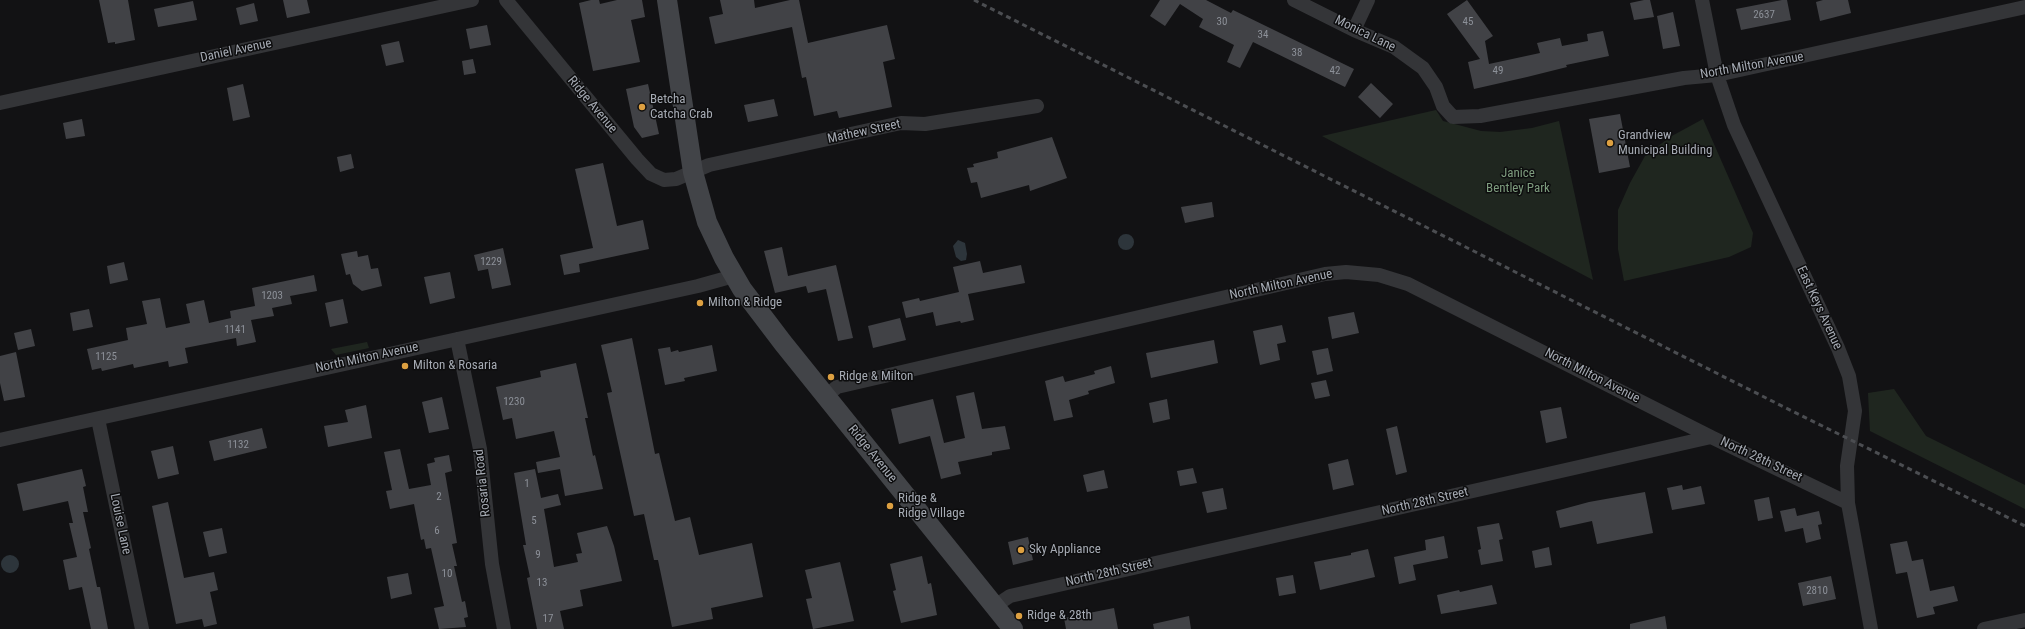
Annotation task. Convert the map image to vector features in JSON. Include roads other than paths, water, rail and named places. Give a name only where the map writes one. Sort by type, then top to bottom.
[{"type":"street","name":"Daniel Avenue","points":[[0,103],[472,0]]},
{"type":"street","name":"Ridge Avenue","points":[[506,0],[651,174],[657,178],[670,180],[693,172]]},
{"type":"street","name":"Ridge Avenue","points":[[667,0],[693,172],[706,222],[714,240],[734,276],[756,307],[1013,629]]},
{"type":"street","name":"Monica Lane","points":[[1294,0],[1354,30],[1394,47],[1423,68],[1436,86],[1443,106],[1453,117]]},
{"type":"street","points":[[1354,30],[1368,0]]},
{"type":"street","name":"East Keys Avenue","points":[[1702,0],[1717,75],[1734,125],[1838,348],[1849,376],[1856,411],[1847,466],[1848,503],[1871,629]]},
{"type":"street","name":"North Milton Avenue","points":[[1453,117],[1480,116],[1684,78],[1717,75],[2025,7]]},
{"type":"street","name":"Mathew Street","points":[[693,172],[709,166],[901,123],[925,124],[1037,106]]},
{"type":"street","name":"North Milton Avenue","points":[[826,396],[837,387],[1325,274],[1346,272],[1378,275],[1408,284],[1712,437]]},
{"type":"street","name":"North Milton Avenue","points":[[0,440],[698,286],[734,276]]},
{"type":"street","name":"Rosaria Road","points":[[457,339],[480,449],[490,556],[504,629]]},
{"type":"street","name":"Louise Lane","points":[[98,418],[142,629]]},
{"type":"street","name":"North 28th Street","points":[[995,606],[1010,596],[1712,437],[1848,503]]},
{"type":"street","points":[[1984,629],[2025,620]]},
{"type":"railway","points":[[974,0],[1786,408],[2025,526]]},
{"type":"place","name":"Betcha Catcha Crab","points":[[642,107]]},
{"type":"place","name":"Grandview Municipal Building","points":[[1610,143]]},
{"type":"place","name":"Milton & Ridge","points":[[700,303]]},
{"type":"place","name":"Milton & Rosaria","points":[[405,366]]},
{"type":"place","name":"Ridge & Milton","points":[[831,377]]},
{"type":"place","name":"Ridge & Ridge Village","points":[[890,506]]},
{"type":"place","name":"Sky Appliance","points":[[1021,550]]},
{"type":"place","name":"Ridge & 28th","points":[[1019,616]]},
{"type":"park label","name":"Janice Bentley Park","points":[[1518,182]]}]
